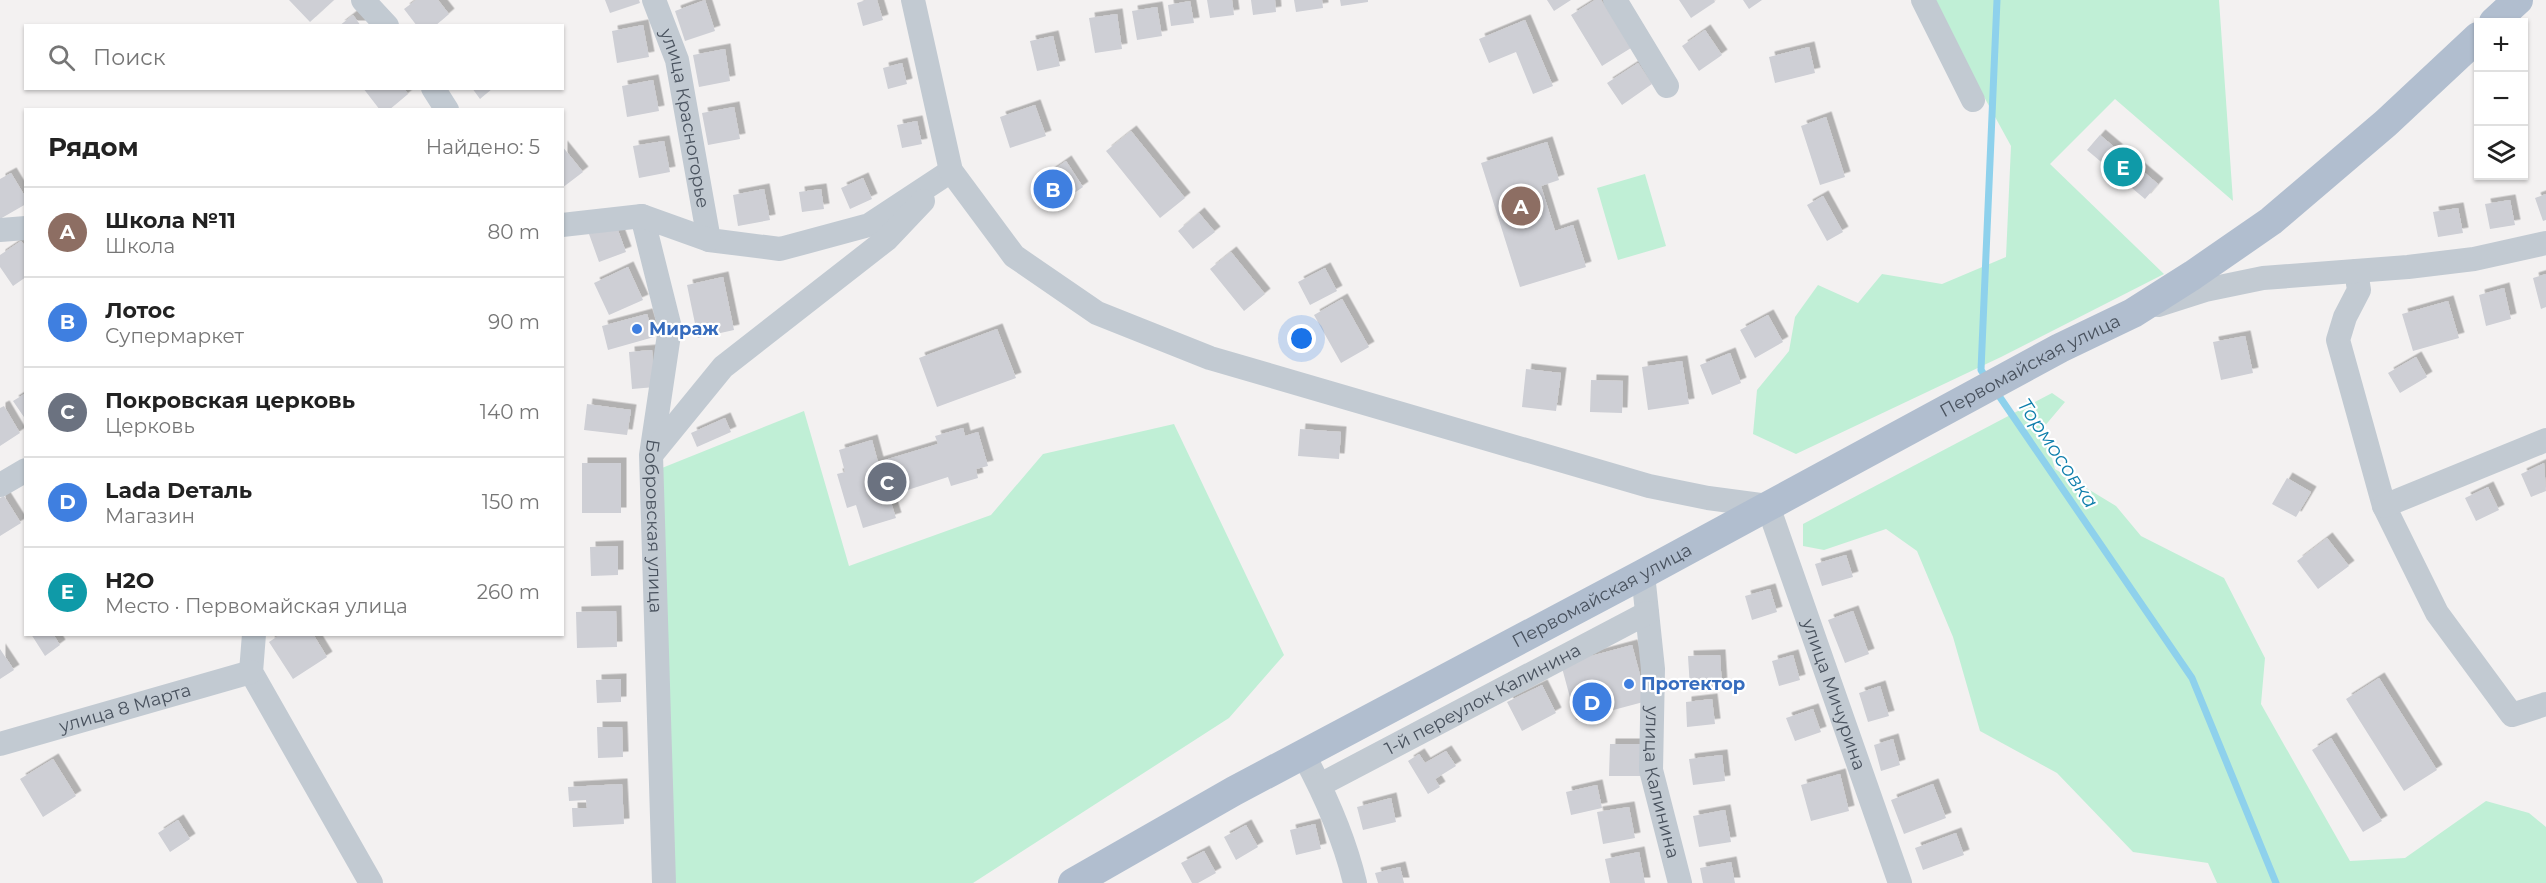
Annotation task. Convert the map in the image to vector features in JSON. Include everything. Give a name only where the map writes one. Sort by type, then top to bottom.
[{"type":"main road","points":[[2498,18],[2518,0]]},
{"type":"main road","name":"Первомайская улица","points":[[1073,883],[1234,791],[1643,574],[2060,348],[2133,313],[2271,221],[2386,123],[2474,41]]},
{"type":"street","points":[[363,0],[385,24]]},
{"type":"street","name":"улица Красногорье","points":[[654,0],[677,60],[709,240]]},
{"type":"street","points":[[913,0],[951,171],[1014,256],[1097,313],[1210,358],[1649,486],[1708,498],[1767,506]]},
{"type":"street","points":[[1615,0],[1666,86]]},
{"type":"street","points":[[1923,0],[1973,100]]},
{"type":"street","points":[[433,90],[446,108]]},
{"type":"street","points":[[651,455],[723,367],[887,238],[951,171]]},
{"type":"street","name":"улица Красногорье","points":[[642,216],[709,240],[780,249],[869,225],[951,171]]},
{"type":"street","points":[[564,225],[642,216]]},
{"type":"street","name":"Бобровская улица","points":[[642,216],[670,328],[651,455],[664,883]]},
{"type":"street","points":[[0,230],[24,228]]},
{"type":"street","name":"Первомайская улица","points":[[2133,313],[2205,290],[2263,278],[2409,267],[2474,259],[2546,243]]},
{"type":"street","points":[[2356,271],[2359,291],[2344,317],[2338,340],[2384,506],[2437,613],[2512,716],[2546,704]]},
{"type":"street","points":[[2384,506],[2546,440]]},
{"type":"street","points":[[0,485],[24,471]]},
{"type":"street","name":"улица Мичурина","points":[[1767,506],[1900,883]]},
{"type":"street","name":"улица Калинина","points":[[1643,574],[1653,669],[1651,770],[1680,883]]},
{"type":"street","name":"1-й переулок Калинина","points":[[1320,785],[1647,613]]},
{"type":"street","points":[[254,636],[251,672],[370,883]]},
{"type":"street","name":"улица 8 Марта","points":[[0,744],[251,672]]},
{"type":"street","points":[[1303,754],[1320,785],[1346,847],[1355,883]]},
{"type":"green space","points":[[1931,0],[2219,0],[2233,201],[2115,99],[2050,164],[2164,274],[2001,357],[1796,454],[1753,434],[1757,390],[1789,351],[1795,317],[1818,285],[1858,303],[1882,274],[1942,284],[2006,257],[2011,146]]},
{"type":"green space","points":[[1645,174],[1666,246],[1618,260],[1597,188]]},
{"type":"green space","points":[[2052,393],[2065,402],[2043,428],[2055,469],[2116,506],[2141,536],[2224,578],[2265,658],[2261,704],[2350,861],[2405,858],[2486,801],[2529,813],[2546,827],[2546,883],[2217,883],[2208,863],[2133,852],[2057,773],[1980,731],[1953,637],[1917,551],[1886,529],[1824,550],[1803,546],[1803,524]]},
{"type":"green space","points":[[804,411],[849,566],[991,515],[1043,454],[1174,424],[1284,655],[1229,718],[973,883],[673,883],[657,470]]},
{"type":"building","points":[[289,0],[334,0],[310,22]]},
{"type":"building","points":[[416,0],[438,0],[449,14],[437,24],[415,24],[404,9]]},
{"type":"building","points":[[605,0],[639,0],[640,3],[610,13]]},
{"type":"building","points":[[705,0],[715,31],[685,41],[675,11]]},
{"type":"building","points":[[877,0],[883,20],[863,26],[857,3]]},
{"type":"building","points":[[1207,0],[1232,0],[1234,15],[1210,18]]},
{"type":"building","points":[[1251,0],[1275,0],[1276,12],[1253,15]]},
{"type":"building","points":[[1294,0],[1322,0],[1323,8],[1296,12]]},
{"type":"building","points":[[1340,0],[1368,0],[1368,2],[1341,6]]},
{"type":"building","points":[[1547,0],[1571,0],[1554,11]]},
{"type":"building","points":[[1595,0],[1601,0],[1631,48],[1602,66],[1571,15]]},
{"type":"building","points":[[1679,0],[1714,0],[1715,2],[1691,18]]},
{"type":"building","points":[[1743,0],[1762,0],[1749,9]]},
{"type":"building","points":[[1190,1],[1194,23],[1171,26],[1168,5]]},
{"type":"building","points":[[1157,7],[1162,36],[1137,40],[1132,11]]},
{"type":"building","points":[[1117,14],[1122,49],[1095,53],[1089,18]]},
{"type":"building","points":[[353,15],[360,24],[342,24]]},
{"type":"building","points":[[1525,20],[1553,86],[1533,94],[1516,52],[1489,63],[1479,39]]},
{"type":"building","points":[[643,25],[649,57],[617,63],[612,31]]},
{"type":"building","points":[[1705,30],[1722,55],[1699,71],[1682,46]]},
{"type":"building","points":[[1053,36],[1060,66],[1037,71],[1030,41]]},
{"type":"building","points":[[1809,47],[1815,73],[1775,83],[1769,57]]},
{"type":"building","points":[[725,49],[730,81],[699,87],[693,55]]},
{"type":"building","points":[[902,63],[907,84],[888,89],[883,68]]},
{"type":"building","points":[[1638,63],[1652,84],[1622,105],[1607,83]]},
{"type":"building","points":[[653,80],[659,111],[627,117],[622,86]]},
{"type":"building","points":[[365,90],[405,90],[408,94],[391,108],[378,108]]},
{"type":"building","points":[[473,90],[491,90],[480,99]]},
{"type":"building","points":[[1035,105],[1046,136],[1010,148],[1000,117]]},
{"type":"building","points":[[734,107],[740,139],[708,145],[702,113]]},
{"type":"building","points":[[1826,117],[1845,177],[1820,185],[1801,126]]},
{"type":"building","points":[[917,121],[922,144],[902,148],[897,125]]},
{"type":"building","points":[[1131,131],[1185,198],[1160,218],[1106,151]]},
{"type":"building","points":[[2100,135],[2158,184],[2145,199],[2087,150]]},
{"type":"building","points":[[664,141],[670,172],[639,178],[633,146]]},
{"type":"building","points":[[1547,142],[1559,180],[1541,186],[1555,231],[1573,225],[1586,267],[1520,287],[1481,163]]},
{"type":"building","points":[[564,148],[583,172],[564,186]]},
{"type":"building","points":[[1066,161],[1083,187],[1051,209],[1033,184]]},
{"type":"building","points":[[11,173],[24,195],[24,205],[0,219],[0,179]]},
{"type":"building","points":[[863,178],[872,199],[850,209],[841,188]]},
{"type":"building","points":[[764,189],[770,220],[738,226],[733,195]]},
{"type":"building","points":[[821,189],[824,209],[802,212],[799,192]]},
{"type":"building","points":[[2546,194],[2546,220],[2543,221],[2535,198]]},
{"type":"building","points":[[1823,196],[1843,232],[1827,241],[1807,205]]},
{"type":"building","points":[[2510,200],[2515,225],[2490,229],[2485,204]]},
{"type":"building","points":[[2458,208],[2463,233],[2438,237],[2433,212]]},
{"type":"building","points":[[1199,213],[1215,232],[1193,249],[1178,231]]},
{"type":"building","points":[[616,225],[626,252],[599,262],[589,234]]},
{"type":"building","points":[[21,241],[24,245],[24,278],[13,286],[0,267],[0,255]]},
{"type":"building","points":[[1231,252],[1265,294],[1244,311],[1210,269]]},
{"type":"building","points":[[628,267],[643,300],[609,315],[594,283]]},
{"type":"building","points":[[1325,268],[1337,291],[1310,305],[1298,282]]},
{"type":"building","points":[[2546,274],[2546,307],[2541,309],[2533,278]]},
{"type":"building","points":[[723,277],[734,330],[698,338],[687,285]]},
{"type":"building","points":[[2504,288],[2511,319],[2486,326],[2479,295]]},
{"type":"building","points":[[1342,299],[1369,347],[1341,363],[1314,315]]},
{"type":"building","points":[[2448,301],[2459,338],[2413,351],[2402,314]]},
{"type":"building","points":[[647,314],[654,337],[608,350],[602,326]]},
{"type":"building","points":[[1768,315],[1783,342],[1755,358],[1740,330]]},
{"type":"building","points":[[997,329],[1016,378],[937,407],[919,358]]},
{"type":"building","points":[[2245,336],[2253,373],[2221,380],[2213,342]]},
{"type":"building","points":[[652,350],[655,387],[632,389],[629,352]]},
{"type":"building","points":[[1730,353],[1741,383],[1712,395],[1700,365]]},
{"type":"building","points":[[2416,357],[2427,377],[2400,393],[2388,373]]},
{"type":"building","points":[[1682,361],[1689,404],[1648,410],[1642,367]]},
{"type":"building","points":[[1526,369],[1561,373],[1556,411],[1522,407]]},
{"type":"building","points":[[1591,380],[1623,381],[1622,413],[1590,412]]},
{"type":"building","points":[[24,394],[24,417],[13,401]]},
{"type":"building","points":[[587,404],[631,410],[627,435],[584,430]]},
{"type":"building","points":[[4,406],[20,433],[0,446],[0,408]]},
{"type":"building","points":[[725,418],[731,432],[697,447],[691,433]]},
{"type":"building","points":[[963,428],[965,436],[978,432],[988,466],[976,469],[978,478],[951,486],[948,477],[889,496],[896,518],[863,528],[856,505],[847,508],[837,474],[845,472],[839,450],[872,440],[878,462],[938,444],[935,436]]},
{"type":"building","points":[[1300,429],[1341,432],[1339,459],[1298,456]]},
{"type":"building","points":[[582,463],[621,463],[621,513],[582,513]]},
{"type":"building","points":[[2544,463],[2546,491],[2531,497],[2521,474]]},
{"type":"building","points":[[2287,478],[2311,492],[2296,517],[2272,504]]},
{"type":"building","points":[[2488,487],[2499,510],[2476,521],[2465,498]]},
{"type":"building","points":[[4,496],[21,523],[0,536],[0,498]]},
{"type":"building","points":[[2327,538],[2349,566],[2318,589],[2297,561]]},
{"type":"building","points":[[618,546],[618,575],[591,576],[590,547]]},
{"type":"building","points":[[1846,555],[1853,577],[1822,586],[1815,564]]},
{"type":"building","points":[[1770,589],[1777,612],[1752,620],[1745,596]]},
{"type":"building","points":[[616,611],[617,647],[577,648],[576,612]]},
{"type":"building","points":[[1853,611],[1869,654],[1845,663],[1828,620]]},
{"type":"building","points":[[32,636],[54,636],[60,645],[45,656]]},
{"type":"building","points":[[278,636],[314,636],[327,657],[293,679],[269,642]]},
{"type":"building","points":[[1632,645],[1647,701],[1576,720],[1561,664]]},
{"type":"building","points":[[0,649],[14,670],[0,679]]},
{"type":"building","points":[[1720,655],[1722,687],[1690,688],[1688,656]]},
{"type":"building","points":[[1793,655],[1800,680],[1779,686],[1772,661]]},
{"type":"building","points":[[2379,678],[2437,770],[2404,791],[2346,699]]},
{"type":"building","points":[[621,679],[621,702],[597,703],[596,680]]},
{"type":"building","points":[[1542,685],[1556,713],[1522,731],[1507,702]]},
{"type":"building","points":[[1880,686],[1889,716],[1868,722],[1859,693]]},
{"type":"building","points":[[1712,699],[1715,724],[1687,727],[1686,702]]},
{"type":"building","points":[[1813,709],[1821,732],[1795,741],[1786,718]]},
{"type":"building","points":[[597,727],[622,727],[623,757],[598,758]]},
{"type":"building","points":[[2331,738],[2382,821],[2363,832],[2312,750]]},
{"type":"building","points":[[1893,739],[1900,765],[1881,771],[1874,745]]},
{"type":"building","points":[[1610,744],[1642,744],[1641,776],[1609,776]]},
{"type":"building","points":[[1446,751],[1456,766],[1435,779],[1440,787],[1428,794],[1408,761],[1419,754],[1425,763]]},
{"type":"building","points":[[1722,755],[1725,781],[1693,785],[1689,759]]},
{"type":"building","points":[[53,759],[76,796],[43,817],[20,779]]},
{"type":"building","points":[[1840,774],[1849,811],[1811,821],[1801,785]]},
{"type":"building","points":[[622,784],[624,824],[573,827],[572,808],[587,808],[586,800],[569,801],[568,787]]},
{"type":"building","points":[[1933,784],[1946,818],[1904,834],[1891,800]]},
{"type":"building","points":[[1597,785],[1602,808],[1571,815],[1566,792]]},
{"type":"building","points":[[1391,798],[1396,822],[1363,830],[1357,807]]},
{"type":"building","points":[[1629,807],[1635,838],[1603,844],[1597,812]]},
{"type":"building","points":[[1725,810],[1731,842],[1699,847],[1693,816]]},
{"type":"building","points":[[178,820],[190,839],[170,852],[158,833]]},
{"type":"building","points":[[1315,824],[1321,849],[1296,855],[1290,830]]},
{"type":"building","points":[[1246,825],[1258,847],[1236,860],[1224,837]]},
{"type":"building","points":[[1956,833],[1964,855],[1923,870],[1915,848]]},
{"type":"building","points":[[1204,851],[1216,873],[1198,883],[1192,883],[1181,863]]},
{"type":"building","points":[[1639,852],[1645,883],[1610,883],[1605,859]]},
{"type":"building","points":[[1731,862],[1735,883],[1703,883],[1700,868]]},
{"type":"building","points":[[1400,867],[1404,883],[1378,883],[1375,873]]},
{"type":"waterway","name":"Тормосовка","points":[[1987,379],[1981,370],[1997,0]]},
{"type":"waterway","name":"Тормосовка","points":[[1995,390],[2192,678],[2276,883]]},
{"type":"place","name":"H2O","points":[[2123,167]]},
{"type":"place","name":"Лотос","points":[[1053,189]]},
{"type":"place","name":"Школа №11","points":[[1521,206]]},
{"type":"place","name":"Мираж","points":[[637,329]]},
{"type":"place","name":"Покровская церковь","points":[[887,482]]},
{"type":"place","name":"Протектор","points":[[1629,684]]},
{"type":"place","name":"Lada Dеталь","points":[[1592,702]]}]
